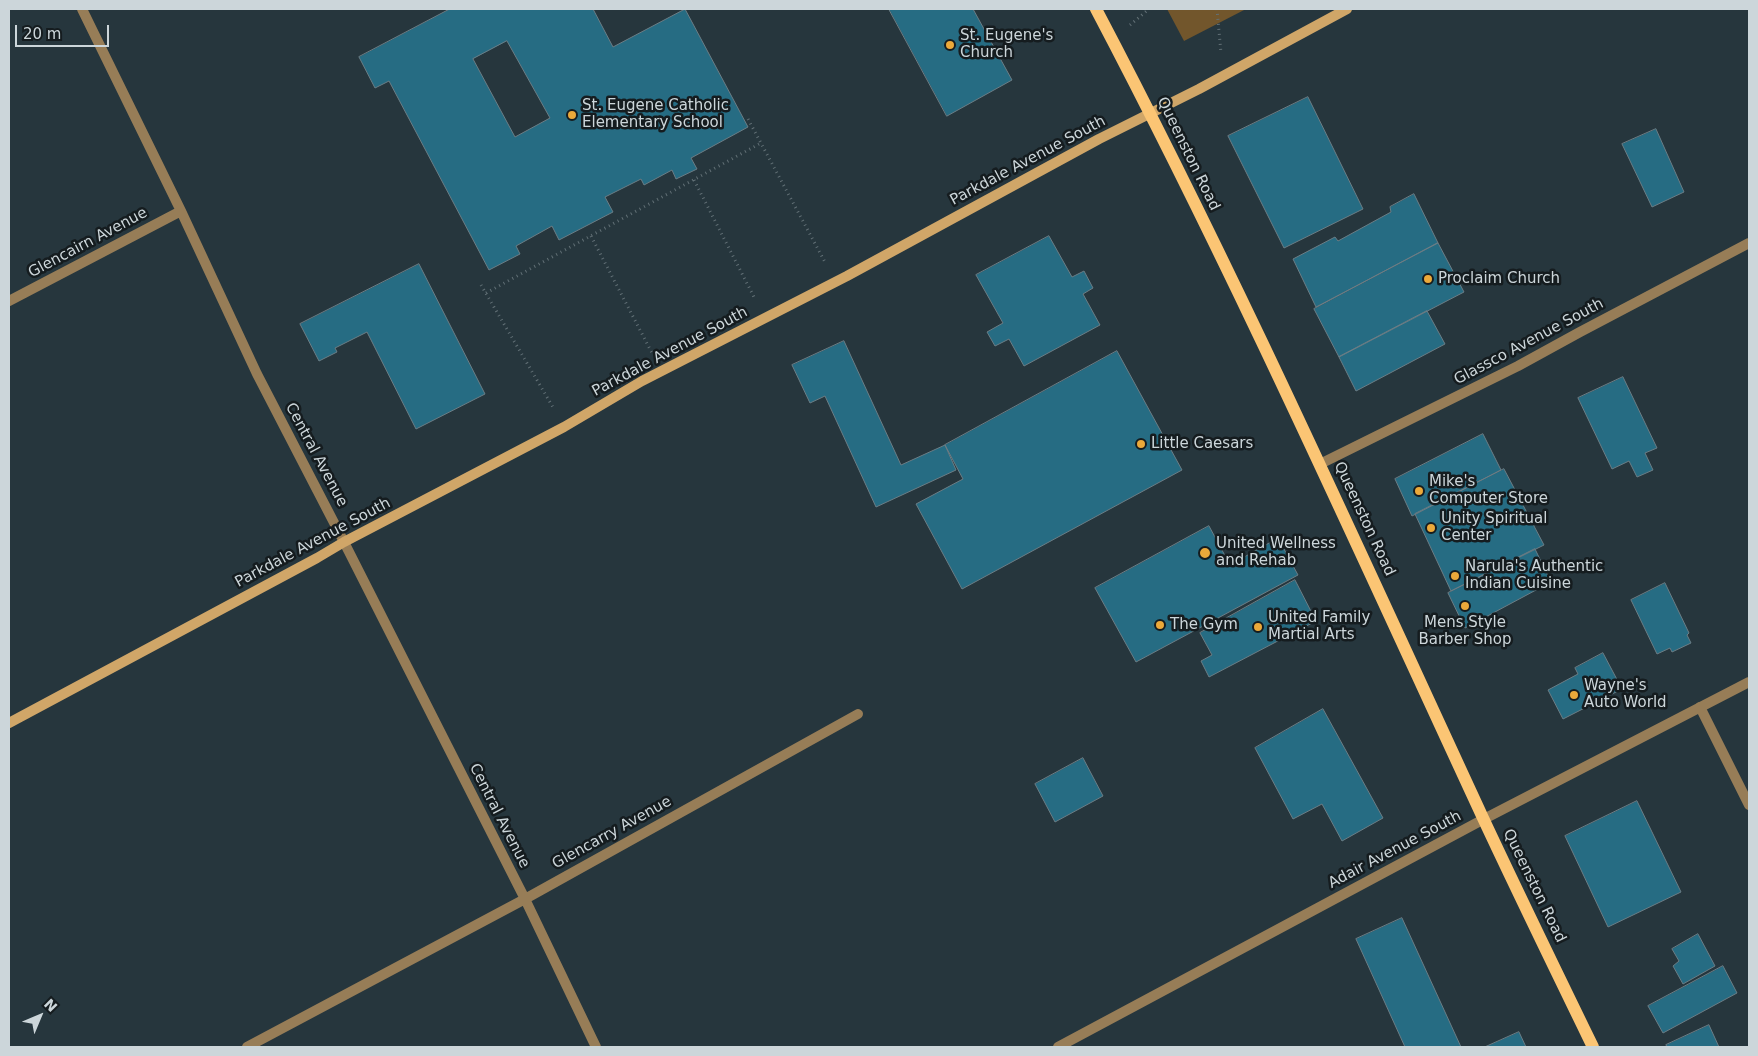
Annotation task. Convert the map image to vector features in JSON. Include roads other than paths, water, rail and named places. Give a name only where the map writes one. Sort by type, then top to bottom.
[{"type":"main road","name":"Queenston Road","points":[[1096,9],[1151,113],[1320,464],[1484,819],[1593,1047]]},
{"type":"main road","name":"Parkdale Avenue South","points":[[9,723],[344,542],[564,426],[661,372],[835,282],[1099,139],[1348,9]]},
{"type":"street","name":"Central Avenue","points":[[82,9],[181,211],[257,374],[525,900],[596,1047]]},
{"type":"street","name":"Glencairn Avenue","points":[[9,302],[181,211]]},
{"type":"street","name":"Glassco Avenue South","points":[[1320,464],[1518,366],[1749,242]]},
{"type":"street","name":"Adair Avenue South","points":[[1058,1047],[1484,819],[1749,682]]},
{"type":"street","points":[[1700,707],[1749,805]]},
{"type":"street","name":"Glencarry Avenue","points":[[247,1047],[525,900],[858,714]]},
{"type":"place","name":"St. Eugene's Church","points":[[950,45]]},
{"type":"place","name":"St. Eugene Catholic Elementary School","points":[[572,115]]},
{"type":"place","name":"Proclaim Church","points":[[1428,279]]},
{"type":"place","name":"Little Caesars","points":[[1141,444]]},
{"type":"place","name":"Mike's Computer Store","points":[[1419,491]]},
{"type":"place","name":"Unity Spiritual Center","points":[[1431,528]]},
{"type":"place","name":"United Wellness and Rehab","points":[[1205,553]]},
{"type":"place","name":"Narula's Authentic Indian Cuisine","points":[[1455,576]]},
{"type":"place","name":"Mens Style Barber Shop","points":[[1465,606]]},
{"type":"place","name":"The Gym","points":[[1160,625]]},
{"type":"place","name":"United Family Martial Arts","points":[[1258,627]]},
{"type":"place","name":"Wayne's Auto World","points":[[1574,695]]}]
